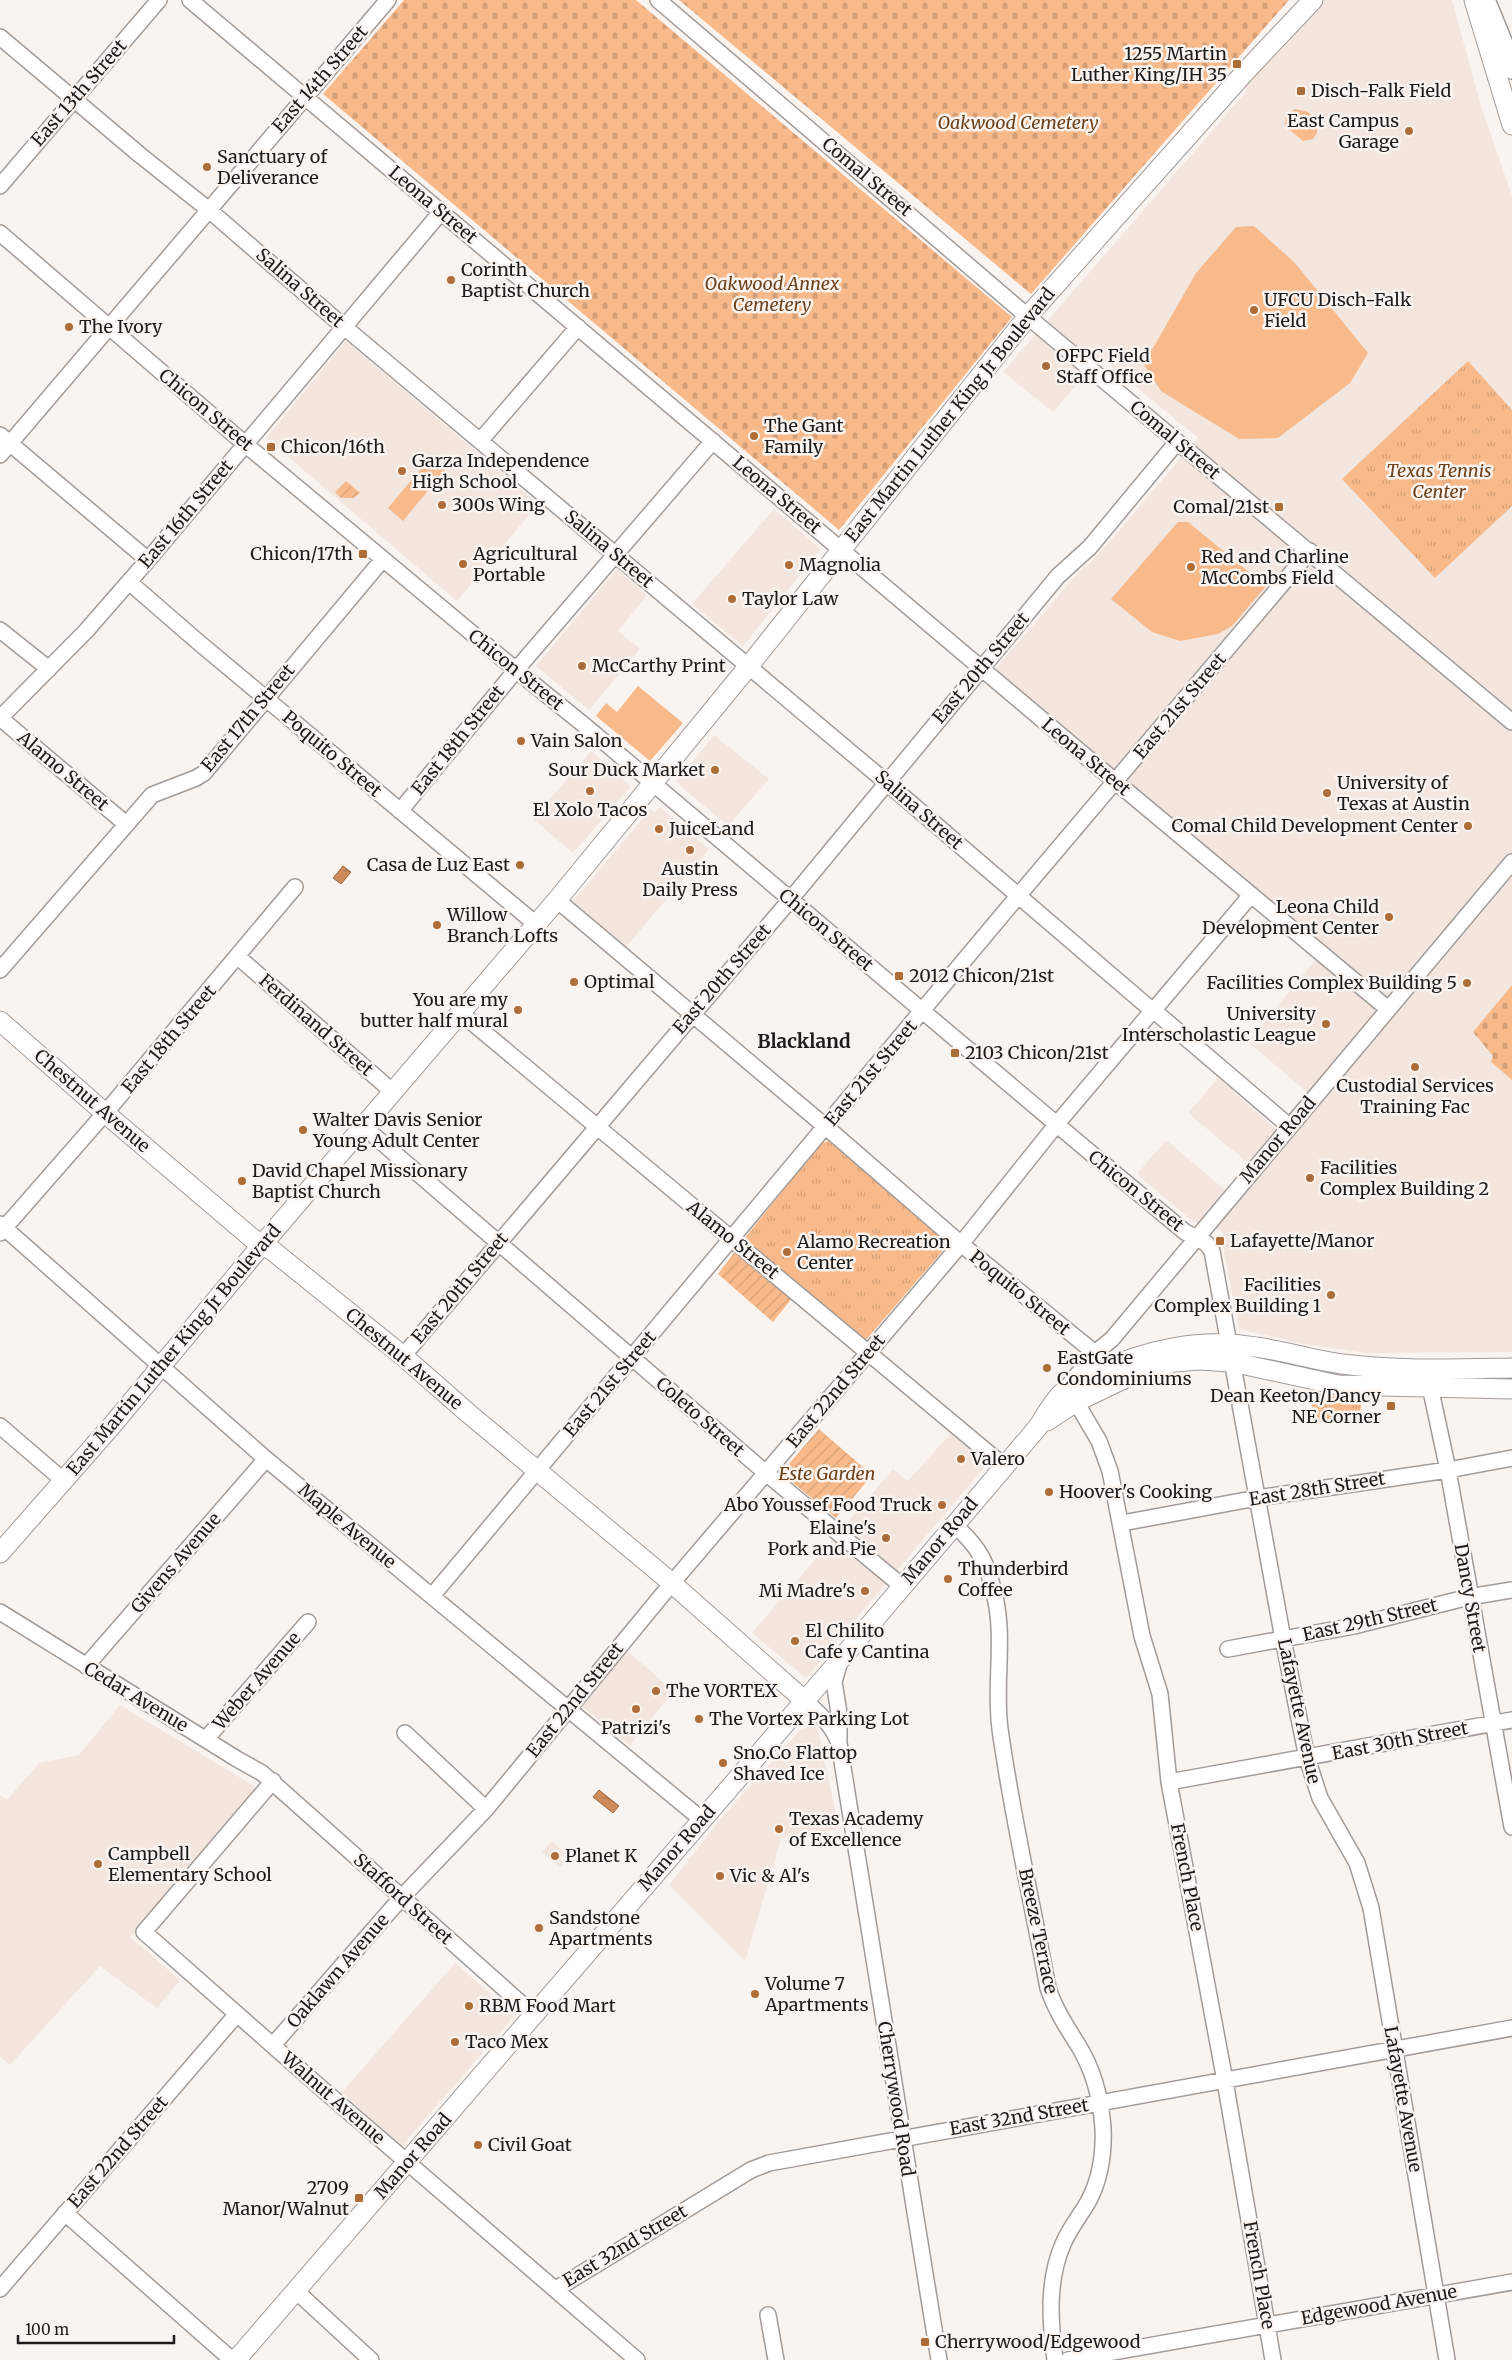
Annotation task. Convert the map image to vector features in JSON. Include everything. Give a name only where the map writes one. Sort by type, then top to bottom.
[{"type":"highway","points":[[1484,0],[1512,68]]},
{"type":"main road","name":"East Martin Luther King Jr Boulevard","points":[[0,1553],[64,1481],[262,1244],[462,1014],[557,900],[748,668],[1028,316],[1245,72],[1313,0]]},
{"type":"main road","points":[[1474,0],[1512,125]]},
{"type":"main road","name":"Chestnut Avenue","points":[[0,1020],[105,1113],[253,1239],[262,1244],[403,1356],[672,1583],[805,1701]]},
{"type":"main road","points":[[1230,1353],[1256,1346],[1340,1363],[1426,1369],[1512,1368]]},
{"type":"main road","points":[[1230,1353],[1338,1385],[1510,1390]]},
{"type":"main road","name":"Manor Road","points":[[236,2360],[701,1819],[805,1701],[1038,1427],[1069,1398],[1154,1367],[1230,1353]]},
{"type":"street","name":"East 13th Street","points":[[0,186],[159,0]]},
{"type":"street","name":"Leona Street","points":[[190,0],[1116,782],[1388,1009]]},
{"type":"street","name":"East 14th Street","points":[[0,455],[5,439],[109,328],[303,97],[388,0]]},
{"type":"street","name":"Comal Street","points":[[658,0],[1177,442],[1310,551],[1512,722]]},
{"type":"street","name":"Salina Street","points":[[0,37],[209,210],[344,327],[886,782],[1289,1126]]},
{"type":"street","name":"East 16th Street","points":[[0,718],[129,582],[441,212]]},
{"type":"street","name":"Chicon Street","points":[[0,233],[246,444],[1056,1125],[1185,1232],[1196,1238]]},
{"type":"street","points":[[480,441],[578,327]]},
{"type":"street","points":[[5,439],[148,560]]},
{"type":"street","name":"East 18th Street","points":[[400,811],[516,670],[713,441]]},
{"type":"street","name":"East 20th Street","points":[[403,1356],[596,1126],[790,900],[1058,576],[1090,547],[1177,442]]},
{"type":"street","name":"East 21st Street","points":[[432,1596],[1018,896],[1310,551]]},
{"type":"street","name":"East 17th Street","points":[[0,970],[152,794],[196,778],[204,773],[383,559]]},
{"type":"street","name":"Poquito Street","points":[[129,582],[536,925]]},
{"type":"street","points":[[0,630],[48,669]]},
{"type":"street","name":"Alamo Street","points":[[0,718],[126,824]]},
{"type":"street","name":"Manor Road","points":[[1069,1398],[1095,1353],[1112,1339],[1512,862]]},
{"type":"street","name":"East 18th Street","points":[[2,1228],[105,1113],[295,887]]},
{"type":"street","name":"East 22nd Street","points":[[402,1897],[486,1808],[672,1583],[960,1244],[1056,1125],[1251,895]]},
{"type":"street","name":"Poquito Street","points":[[557,900],[826,1127],[960,1244],[1095,1353]]},
{"type":"street","name":"Ferdinand Street","points":[[238,957],[393,1092]]},
{"type":"street","name":"Alamo Street","points":[[462,1014],[731,1240],[748,1250],[1004,1466]]},
{"type":"street","name":"Coleto Street","points":[[364,1127],[766,1474],[902,1586]]},
{"type":"street","name":"Maple Avenue","points":[[2,1228],[162,1366],[266,1459],[701,1819]]},
{"type":"street","name":"Lafayette Avenue","points":[[1196,1238],[1206,1243],[1212,1251],[1283,1639],[1307,1758],[1320,1798],[1357,1863],[1371,1908],[1447,2360]]},
{"type":"street","name":"Dancy Street","points":[[1426,1369],[1448,1470],[1512,1827]]},
{"type":"street","name":"French Place","points":[[1069,1398],[1102,1448],[1110,1470],[1122,1523],[1142,1636],[1160,1694],[1169,1782],[1225,2080],[1273,2360]]},
{"type":"street","points":[[0,1426],[64,1481]]},
{"type":"street","name":"East 28th Street","points":[[1122,1523],[1257,1498],[1448,1470],[1512,1458]]},
{"type":"street","name":"Givens Avenue","points":[[86,1666],[266,1459]]},
{"type":"street","name":"Breeze Terrace","points":[[955,1526],[974,1542],[985,1564],[995,1596],[1000,1635],[997,1682],[1000,1728],[1048,1988],[1054,2006],[1087,2061],[1099,2103],[1103,2127],[1102,2148],[1095,2185],[1089,2201],[1063,2244],[1053,2280],[1051,2326],[1055,2360]]},
{"type":"street","name":"East 29th Street","points":[[1228,1649],[1354,1626],[1470,1597],[1512,1590]]},
{"type":"street","name":"Cedar Avenue","points":[[0,1612],[273,1781]]},
{"type":"street","name":"Weber Avenue","points":[[206,1739],[308,1622]]},
{"type":"street","points":[[838,1744],[839,1713],[834,1682],[840,1660]]},
{"type":"street","name":"Cherrywood Road","points":[[805,1701],[826,1720],[833,1730],[838,1744],[939,2360]]},
{"type":"street","name":"East 30th Street","points":[[1169,1782],[1512,1720]]},
{"type":"street","points":[[405,1733],[486,1808]]},
{"type":"street","name":"Stafford Street","points":[[273,1781],[534,2015]]},
{"type":"street","name":"Walnut Avenue","points":[[273,1781],[144,1932],[637,2360]]},
{"type":"street","name":"Oaklawn Avenue","points":[[273,2045],[402,1897]]},
{"type":"street","name":"East 22nd Street","points":[[0,2289],[237,2014]]},
{"type":"street","name":"East 32nd Street","points":[[556,2289],[760,2166],[902,2138],[1512,2028]]},
{"type":"street","points":[[65,2213],[232,2360]]},
{"type":"street","name":"Edgewood Avenue","points":[[1068,2360],[1512,2282]]},
{"type":"street","points":[[296,2291],[371,2360]]},
{"type":"street","points":[[768,2315],[776,2360]]},
{"type":"shaded area","name":"University of Texas at Austin","points":[[1322,0],[1452,0],[1481,106],[1512,196],[1512,985],[1473,1032],[1493,1056],[1491,1062],[1512,1080],[1512,1352],[1366,1353],[1302,1344],[1239,1329],[1223,1247],[1223,1231],[1192,1221],[1137,1174],[1166,1140],[1225,1190],[1248,1163],[1188,1113],[1218,1078],[1276,1129],[1307,1092],[1248,1042],[1325,948],[995,669],[1078,573],[1098,555],[1198,438],[1100,357],[1053,412],[1003,372],[1246,92],[1246,84]]},
{"type":"shaded area","name":"Garza Independence High School","points":[[346,341],[538,504],[457,601],[266,438]]},
{"type":"shaded area","points":[[774,509],[821,549],[743,646],[692,604]]},
{"type":"shaded area","points":[[617,569],[647,595],[618,631],[640,649],[589,710],[536,666]]},
{"type":"shaded area","points":[[714,735],[769,779],[728,826],[676,782]]},
{"type":"shaded area","points":[[591,751],[631,786],[573,853],[533,819]]},
{"type":"shaded area","points":[[659,807],[709,849],[626,947],[573,901],[651,809],[655,813]]},
{"type":"shaded area","points":[[951,1433],[987,1464],[806,1678],[752,1633],[893,1469],[908,1481]]},
{"type":"shaded area","name":"The VORTEX","points":[[627,1651],[674,1691],[630,1745],[582,1706]]},
{"type":"shaded area","name":"Campbell Elementary School","points":[[120,1705],[256,1787],[256,1793],[142,1927],[130,1937],[180,1980],[157,2008],[100,1966],[10,2065],[0,2057],[0,1795],[7,1800],[39,1763],[79,1755]]},
{"type":"shaded area","points":[[809,1726],[818,1729],[839,1829],[781,1839],[745,1961],[669,1885],[719,1821],[799,1731]]},
{"type":"shaded area","name":"Planet K","points":[[552,1841],[565,1853],[560,1858],[564,1863],[560,1868],[542,1852]]},
{"type":"shaded area","points":[[455,1963],[515,2015],[401,2147],[342,2092]]},
{"type":"green space","name":"Oakwood Annex Cemetery","points":[[404,0],[636,0],[1012,317],[839,530],[323,94]]},
{"type":"green space","name":"Oakwood Cemetery","points":[[679,0],[1289,0],[1031,294]]},
{"type":"green space","points":[[1295,109],[1308,112],[1316,120],[1317,133],[1313,139],[1303,141],[1285,126],[1286,115]]},
{"type":"green space","name":"UFCU Disch-Falk Field","points":[[1254,226],[1295,263],[1368,353],[1350,383],[1278,438],[1239,439],[1161,391],[1141,360],[1153,348],[1196,273],[1236,227]]},
{"type":"green space","name":"Texas Tennis Center","points":[[1468,361],[1512,410],[1512,506],[1435,578],[1342,479]]},
{"type":"green space","points":[[430,458],[445,470],[403,521],[388,508]]},
{"type":"green space","points":[[346,481],[360,493],[353,498],[341,498],[335,492]]},
{"type":"green space","name":"Red and Charline McCombs Field","points":[[1178,522],[1188,522],[1266,586],[1232,626],[1218,634],[1180,641],[1152,632],[1111,599]]},
{"type":"green space","points":[[638,686],[683,723],[650,761],[596,716],[606,703],[617,712]]},
{"type":"green space","points":[[1512,985],[1512,1080],[1491,1062],[1493,1056],[1473,1032]]},
{"type":"green space","points":[[829,1141],[948,1241],[946,1247],[865,1341],[744,1239],[821,1143]]},
{"type":"green space","points":[[737,1249],[793,1297],[773,1322],[718,1274]]},
{"type":"green space","points":[[1309,1392],[1334,1396],[1344,1401],[1361,1405],[1360,1415],[1315,1423]]},
{"type":"green space","name":"Este Garden","points":[[819,1429],[872,1475],[836,1518],[781,1473]]},
{"type":"water","points":[[343,866],[351,872],[341,884],[333,878]]},
{"type":"water","points":[[599,1790],[619,1806],[613,1813],[593,1797]]},
{"type":"place","name":"1255 Martin Luther King/IH 35","points":[[1237,64]]},
{"type":"place","name":"Disch-Falk Field","points":[[1301,91]]},
{"type":"place","name":"East Campus Garage","points":[[1409,131]]},
{"type":"place","name":"Sanctuary of Deliverance","points":[[207,167]]},
{"type":"place","name":"Corinth Baptist Church","points":[[451,280]]},
{"type":"place","name":"UFCU Disch-Falk Field","points":[[1254,310]]},
{"type":"place","name":"The Ivory","points":[[69,327]]},
{"type":"place","name":"OFPC Field Staff Office","points":[[1046,366]]},
{"type":"place","name":"The Gant Family","points":[[754,436]]},
{"type":"place","name":"Chicon/16th","points":[[271,447]]},
{"type":"place","name":"Garza Independence High School","points":[[402,471]]},
{"type":"place","name":"300s Wing","points":[[442,505]]},
{"type":"place","name":"Comal/21st","points":[[1279,507]]},
{"type":"place","name":"Chicon/17th","points":[[363,554]]},
{"type":"place","name":"Agricultural Portable","points":[[463,564]]},
{"type":"place","name":"Magnolia","points":[[789,565]]},
{"type":"place","name":"Red and Charline McCombs Field","points":[[1191,567]]},
{"type":"place","name":"Taylor Law","points":[[732,599]]},
{"type":"place","name":"McCarthy Print","points":[[582,666]]},
{"type":"place","name":"Vain Salon","points":[[521,741]]},
{"type":"place","name":"Sour Duck Market","points":[[715,770]]},
{"type":"place","name":"El Xolo Tacos","points":[[590,791]]},
{"type":"place","name":"University of Texas at Austin","points":[[1327,793]]},
{"type":"place","name":"Comal Child Development Center","points":[[1468,826]]},
{"type":"place","name":"JuiceLand","points":[[659,829]]},
{"type":"place","name":"Austin Daily Press","points":[[690,850]]},
{"type":"place","name":"Casa de Luz East","points":[[520,865]]},
{"type":"place","name":"Leona Child Development Center","points":[[1389,917]]},
{"type":"place","name":"Willow Branch Lofts","points":[[437,925]]},
{"type":"place","name":"2012 Chicon/21st","points":[[899,976]]},
{"type":"place","name":"Optimal","points":[[574,982]]},
{"type":"place","name":"Facilities Complex Building 5","points":[[1467,983]]},
{"type":"place","name":"You are my butter half mural","points":[[518,1010]]},
{"type":"place","name":"University Interscholastic League","points":[[1326,1024]]},
{"type":"place","name":"2103 Chicon/21st","points":[[955,1053]]},
{"type":"place","name":"Custodial Services Training Fac","points":[[1415,1067]]},
{"type":"place","name":"Walter Davis Senior Young Adult Center","points":[[303,1130]]},
{"type":"place","name":"Facilities Complex Building 2","points":[[1310,1178]]},
{"type":"place","name":"David Chapel Missionary Baptist Church","points":[[242,1181]]},
{"type":"place","name":"Lafayette/Manor","points":[[1220,1241]]},
{"type":"place","name":"Alamo Recreation Center","points":[[787,1252]]},
{"type":"place","name":"Facilities Complex Building 1","points":[[1331,1295]]},
{"type":"place","name":"EastGate Condominiums","points":[[1047,1368]]},
{"type":"place","name":"Dean Keeton/Dancy NE Corner","points":[[1391,1406]]},
{"type":"place","name":"Valero","points":[[961,1459]]},
{"type":"place","name":"Hoover's Cooking","points":[[1049,1492]]},
{"type":"place","name":"Abo Youssef Food Truck","points":[[942,1505]]},
{"type":"place","name":"Elaine's Pork and Pie","points":[[886,1538]]},
{"type":"place","name":"Thunderbird Coffee","points":[[948,1579]]},
{"type":"place","name":"Mi Madre's","points":[[865,1591]]},
{"type":"place","name":"El Chilito Cafe y Cantina","points":[[795,1641]]},
{"type":"place","name":"The VORTEX","points":[[656,1691]]},
{"type":"place","name":"Patrizi's","points":[[636,1709]]},
{"type":"place","name":"The Vortex Parking Lot","points":[[699,1719]]},
{"type":"place","name":"Sno.Co Flattop Shaved Ice","points":[[723,1763]]},
{"type":"place","name":"Texas Academy of Excellence","points":[[779,1829]]},
{"type":"place","name":"Planet K","points":[[555,1856]]},
{"type":"place","name":"Campbell Elementary School","points":[[98,1864]]},
{"type":"place","name":"Vic & Al's","points":[[720,1876]]},
{"type":"place","name":"Sandstone Apartments","points":[[539,1928]]},
{"type":"place","name":"Volume 7 Apartments","points":[[755,1994]]},
{"type":"place","name":"RBM Food Mart","points":[[469,2006]]},
{"type":"place","name":"Taco Mex","points":[[455,2042]]},
{"type":"place","name":"Civil Goat","points":[[478,2145]]},
{"type":"place","name":"2709 Manor/Walnut","points":[[359,2198]]},
{"type":"place","name":"Cherrywood/Edgewood","points":[[925,2342]]},
{"type":"district","name":"Blackland","points":[[804,1041]]}]
